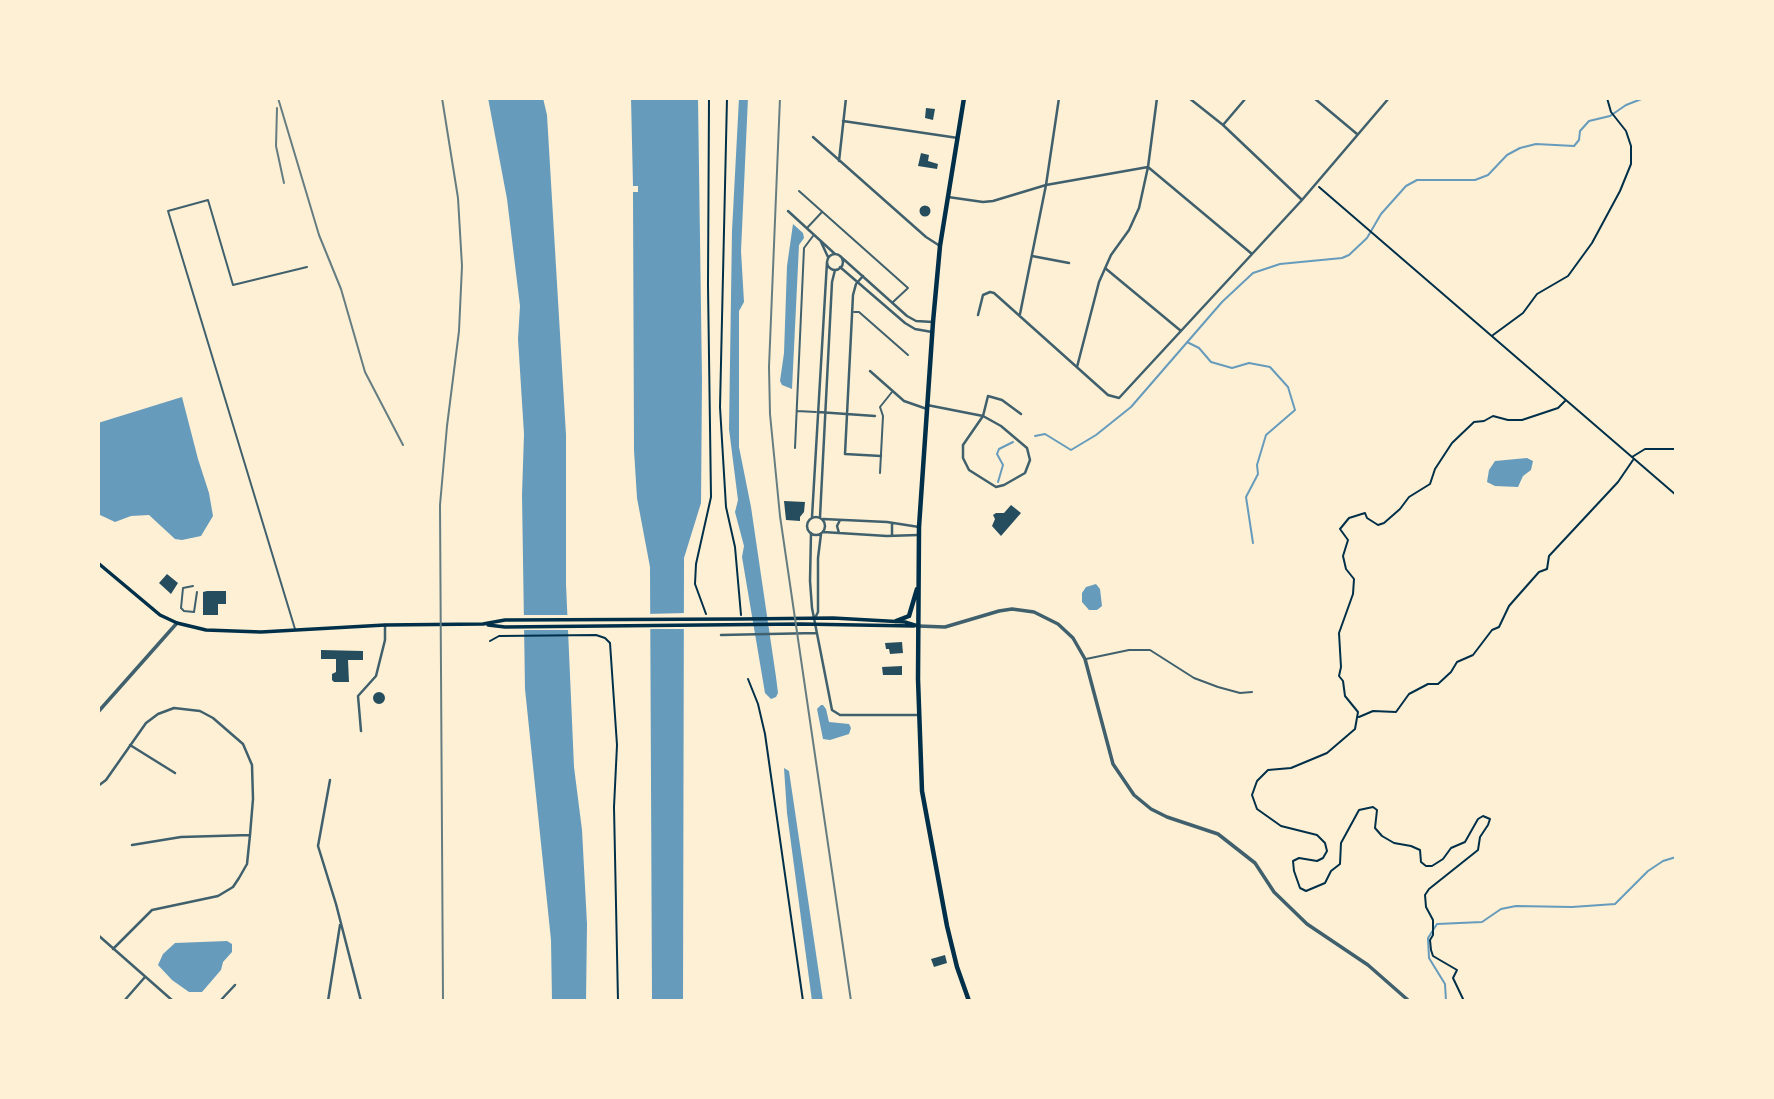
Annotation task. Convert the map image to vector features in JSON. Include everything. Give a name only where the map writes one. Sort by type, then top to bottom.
[{"type":"main road","points":[[964,98],[940,246],[932,331],[919,527],[918,626],[922,791],[937,883],[957,967],[969,1001]]},
{"type":"main road","points":[[98,563],[148,607],[177,623],[197,629],[220,631],[483,624],[505,621],[833,618],[895,621],[918,626]]},
{"type":"main road","points":[[895,621],[909,616],[918,585]]},
{"type":"main road","points":[[483,624],[505,627],[833,624],[918,626]]},
{"type":"street","points":[[839,161],[846,98]]},
{"type":"street","points":[[1020,314],[1046,185],[1059,98]]},
{"type":"street","points":[[1077,368],[1105,268],[1129,230],[1139,208],[1148,167],[1157,98]]},
{"type":"street","points":[[1189,98],[1223,125],[1302,200]]},
{"type":"street","points":[[1223,125],[1246,98]]},
{"type":"street","points":[[1314,98],[1357,134]]},
{"type":"street","points":[[978,315],[981,299],[990,292],[1020,314],[1108,395],[1117,399],[1125,394],[1302,200],[1389,98]]},
{"type":"street","points":[[843,121],[958,138]]},
{"type":"street","points":[[813,137],[926,237],[940,246]]},
{"type":"street","points":[[948,197],[993,201],[1046,185],[1148,167],[1252,254]]},
{"type":"street","points":[[788,211],[912,319],[933,322]]},
{"type":"street","points":[[819,239],[830,268],[835,270]]},
{"type":"street","points":[[816,616],[813,612],[810,581],[811,533],[807,525],[812,517],[828,260],[835,254]]},
{"type":"street","points":[[840,256],[843,263],[835,270],[832,282],[822,518],[826,524],[818,558],[816,616],[825,682],[834,712],[840,715],[919,715]]},
{"type":"street","points":[[1032,256],[1069,263]]},
{"type":"street","points":[[840,267],[905,323],[915,329],[932,331]]},
{"type":"street","points":[[1105,268],[1181,331]]},
{"type":"street","points":[[863,276],[854,288],[845,454],[881,456]]},
{"type":"street","points":[[870,371],[908,403],[983,416],[1006,430],[1029,452],[1030,464],[1025,472],[1000,486],[992,485],[969,470],[963,458],[965,440],[983,416],[990,396],[1002,400],[1021,414]]},
{"type":"street","points":[[818,412],[875,416]]},
{"type":"street","points":[[812,517],[919,527]]},
{"type":"street","points":[[839,533],[837,526],[840,520]]},
{"type":"street","points":[[892,523],[892,536]]},
{"type":"street","points":[[811,533],[919,535]]},
{"type":"street","points":[[918,626],[945,627],[999,611],[1022,610],[1034,612],[1058,624],[1073,638],[1085,659],[1113,764],[1135,795],[1151,809],[1167,817],[1218,834],[1255,863],[1274,892],[1307,924],[1368,965],[1409,1001]]},
{"type":"street","points":[[98,712],[177,623]]},
{"type":"street","points":[[361,731],[358,696],[376,676],[385,640],[385,625]]},
{"type":"street","points":[[720,635],[817,633]]},
{"type":"street","points":[[98,786],[106,780],[146,723],[167,710],[192,709],[214,718],[237,737],[250,758],[253,772],[247,864],[239,878],[227,892],[208,900],[169,905],[152,911],[113,949]]},
{"type":"street","points":[[130,745],[175,773]]},
{"type":"street","points":[[330,780],[318,846],[361,1001]]},
{"type":"street","points":[[132,845],[181,837],[250,835]]},
{"type":"street","points":[[328,1001],[340,921]]},
{"type":"street","points":[[98,935],[173,1001]]},
{"type":"street","points":[[124,1001],[145,977]]},
{"type":"street","points":[[220,1001],[234,985]]},
{"type":"lane","points":[[799,191],[908,288],[892,303]]},
{"type":"lane","points":[[296,630],[168,211],[208,200],[233,285],[307,267]]},
{"type":"lane","points":[[807,228],[822,212]]},
{"type":"lane","points":[[795,449],[804,248],[815,235]]},
{"type":"lane","points":[[853,312],[859,312],[908,355]]},
{"type":"lane","points":[[880,472],[883,416],[880,407],[893,391]]},
{"type":"lane","points":[[796,411],[818,412]]},
{"type":"lane","points":[[193,586],[183,588],[181,608],[184,611],[194,612],[197,592]]},
{"type":"lane","points":[[1085,659],[1129,650],[1150,650],[1194,678],[1240,693],[1252,692]]},
{"type":"path","points":[[709,98],[711,497],[695,564],[695,583],[703,610],[711,622]]},
{"type":"path","points":[[727,98],[720,407],[726,507],[735,547],[741,616]]},
{"type":"path","points":[[1492,336],[1523,313],[1537,294],[1568,276],[1608,216],[1630,164],[1631,146],[1626,131],[1611,112],[1607,98]]},
{"type":"path","points":[[1316,184],[1676,495]]},
{"type":"path","points":[[1464,1001],[1453,978],[1457,970],[1433,956],[1430,940],[1433,935],[1433,920],[1426,907],[1425,895],[1478,850],[1480,837],[1490,819],[1478,819],[1465,842],[1451,848],[1443,859],[1432,866],[1426,866],[1421,862],[1420,850],[1394,843],[1375,828],[1377,810],[1373,807],[1359,810],[1341,843],[1340,864],[1331,871],[1325,883],[1306,891],[1300,888],[1293,861],[1299,858],[1317,861],[1323,858],[1327,851],[1325,843],[1317,835],[1281,826],[1257,809],[1252,795],[1257,781],[1268,770],[1291,768],[1333,751],[1355,729],[1358,717],[1355,707],[1345,696],[1343,681],[1339,676],[1339,633],[1353,594],[1354,579],[1346,569],[1343,556],[1348,540],[1340,529],[1349,518],[1365,513],[1367,519],[1378,525],[1384,523],[1409,497],[1430,484],[1435,469],[1452,443],[1474,422],[1493,416],[1522,420],[1558,408],[1566,400]]},
{"type":"path","points":[[1358,717],[1373,711],[1396,712],[1409,694],[1429,684],[1438,684],[1457,662],[1473,655],[1492,630],[1499,627],[1509,606],[1539,572],[1547,569],[1549,556],[1618,482],[1633,458],[1645,449],[1676,449]]},
{"type":"path","points":[[490,641],[499,636],[598,636],[608,640],[611,649],[617,745],[614,807],[618,1001]]},
{"type":"path","points":[[748,679],[758,704],[765,734],[803,1001]]},
{"type":"water","points":[[488,98],[543,98],[547,115],[566,435],[566,584],[574,767],[582,830],[587,924],[586,1001],[552,1001],[551,940],[525,689],[522,495],[524,434],[518,339],[520,306],[507,199]]},
{"type":"water","points":[[631,98],[698,98],[701,503],[684,558],[683,1001],[652,1001],[650,567],[637,498],[634,450],[633,192],[638,192],[638,186],[633,186]]},
{"type":"water","points":[[739,98],[748,98],[741,251],[744,302],[739,311],[739,447],[751,507],[776,677],[778,693],[771,699],[765,693],[742,557],[744,546],[735,512],[738,500],[729,429],[732,231]]},
{"type":"water","points":[[793,224],[803,233],[804,238],[799,245],[792,389],[782,385],[780,381],[784,353],[787,266]]},
{"type":"water","points":[[182,397],[213,516],[201,536],[175,539],[149,515],[131,516],[115,522],[98,514],[98,423]]},
{"type":"water","points":[[1527,458],[1533,461],[1531,470],[1523,476],[1518,487],[1495,486],[1487,482],[1489,470],[1495,461]]},
{"type":"water","points":[[1096,584],[1100,589],[1102,606],[1097,610],[1089,610],[1082,602],[1082,593],[1086,587]]},
{"type":"water","points":[[821,705],[826,709],[829,722],[849,724],[849,734],[830,740],[823,739],[817,709]]},
{"type":"water","points":[[784,768],[789,771],[823,1001],[812,1001],[787,813]]},
{"type":"water","points":[[227,941],[232,944],[232,952],[202,992],[189,992],[172,980],[158,965],[163,954],[175,943]]},
{"type":"pier","points":[[687,613],[687,629],[646,629],[646,614]]},
{"type":"pier","points":[[521,615],[571,615],[572,630],[520,630]]},
{"type":"building","points":[[926,108],[935,109],[933,120],[925,118]]},
{"type":"building","points":[[921,153],[929,155],[928,161],[938,164],[937,169],[918,166]]},
{"type":"building","points":[[925,205],[931,211],[925,217],[919,211]]},
{"type":"building","points":[[784,501],[805,502],[800,521],[786,520]]},
{"type":"building","points":[[1011,505],[1021,513],[1001,536],[992,526],[995,519],[993,515],[1004,513]]},
{"type":"building","points":[[167,574],[178,583],[171,594],[159,583]]},
{"type":"building","points":[[226,591],[226,604],[218,604],[218,615],[203,615],[203,592]]},
{"type":"building","points":[[902,642],[903,653],[890,654],[889,649],[886,649],[885,643]]},
{"type":"building","points":[[321,650],[363,651],[363,660],[348,660],[349,682],[334,682],[332,674],[336,672],[336,659],[321,659]]},
{"type":"building","points":[[902,666],[902,675],[883,675],[882,667]]},
{"type":"building","points":[[379,692],[385,698],[379,704],[373,698]]},
{"type":"building","points":[[945,955],[947,963],[934,967],[931,959]]},
{"type":"waterway","points":[[1035,436],[1045,434],[1071,450],[1096,435],[1131,407],[1222,302],[1253,273],[1280,264],[1349,255],[1367,238],[1381,214],[1406,186],[1417,180],[1475,180],[1488,175],[1507,155],[1536,144],[1574,146],[1579,140],[1580,131],[1589,121],[1610,116],[1626,105],[1644,98]]},
{"type":"waterway","points":[[1187,342],[1199,348],[1211,362],[1232,368],[1249,363],[1270,367],[1288,387],[1295,410],[1266,435],[1257,465],[1258,474],[1246,497],[1253,543]]},
{"type":"waterway","points":[[998,482],[1003,465],[997,454],[999,449],[1013,442]]},
{"type":"waterway","points":[[1446,1001],[1445,984],[1429,958],[1428,938],[1437,924],[1482,922],[1501,909],[1516,906],[1572,907],[1615,904],[1648,871],[1663,861],[1676,857]]},
{"type":"railway","points":[[278,98],[319,235],[341,289],[365,372],[403,445]]},
{"type":"railway","points":[[442,98],[458,198],[462,266],[459,331],[440,505],[443,1001]]},
{"type":"railway","points":[[780,98],[769,367],[770,414],[780,516],[851,1001]]},
{"type":"railway","points":[[277,108],[276,146],[284,183]]}]
